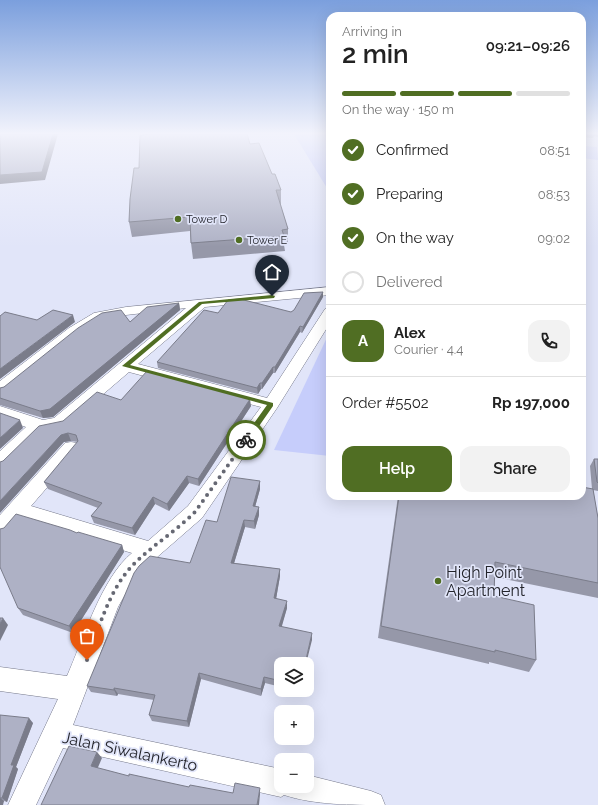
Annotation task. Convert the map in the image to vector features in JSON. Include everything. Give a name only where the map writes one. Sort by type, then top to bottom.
[{"type":"street","points":[[0,389],[85,323],[106,314],[200,303],[326,291]]},
{"type":"street","points":[[0,412],[40,425],[60,423],[200,303]]},
{"type":"street","points":[[56,734],[109,603],[120,582],[133,565],[195,512],[271,404],[326,318]]},
{"type":"street","points":[[125,366],[271,404]]},
{"type":"street","points":[[0,462],[36,427],[40,425]]},
{"type":"street","points":[[0,528],[71,448]]},
{"type":"street","points":[[16,510],[150,550]]},
{"type":"street","points":[[0,679],[75,689]]},
{"type":"street","name":"Jalan Siwalankerto","points":[[22,805],[56,734],[274,781]]},
{"type":"street","points":[[314,791],[371,805]]},
{"type":"shaded area","points":[[317,172],[326,172],[326,186]]},
{"type":"shaded area","points":[[326,340],[326,456],[274,450]]},
{"type":"building","points":[[0,172],[42,172],[42,172],[0,175]]},
{"type":"building","points":[[134,172],[271,172],[272,174],[275,174],[281,190],[276,190],[288,229],[282,230],[284,236],[191,243],[190,217],[129,222]]},
{"type":"building","points":[[323,292],[303,327],[300,326],[275,367],[273,367],[257,388],[157,362],[204,310],[218,313],[228,300],[240,299],[291,312],[294,310],[304,293]]},
{"type":"building","points":[[179,303],[50,409],[40,411],[0,398],[0,388],[4,387],[78,328],[102,313],[121,310],[130,322],[147,307]]},
{"type":"building","points":[[53,310],[73,315],[0,369],[0,316],[5,312],[37,320]]},
{"type":"building","points":[[147,371],[250,399],[198,479],[187,476],[167,504],[153,497],[132,528],[91,516],[102,503],[44,482],[78,441],[76,435],[68,433],[61,435],[0,501],[0,462],[3,461],[39,426],[63,421],[97,392],[121,400]]},
{"type":"building","points":[[0,413],[20,420],[0,438]]},
{"type":"building","points":[[594,459],[598,459],[598,483],[597,482]]},
{"type":"building","points":[[231,477],[260,481],[253,506],[259,507],[254,521],[244,520],[231,563],[280,569],[274,598],[287,601],[279,626],[312,633],[307,657],[274,657],[274,679],[264,677],[261,689],[199,673],[187,721],[149,715],[155,695],[114,688],[114,690],[87,686],[134,573],[139,566],[150,556],[190,563],[206,520],[217,522]]},
{"type":"building","name":"High Point Apartment","points":[[586,488],[593,489],[598,518],[598,583],[495,562],[494,596],[534,605],[536,660],[381,626],[398,500],[586,500]]},
{"type":"building","points":[[16,514],[122,545],[69,626],[18,608],[0,567],[0,529],[4,528]]},
{"type":"building","points":[[0,715],[29,718],[11,765],[14,765],[2,798],[0,798]]},
{"type":"building","points":[[69,746],[97,752],[91,766],[129,776],[129,774],[189,787],[190,785],[233,793],[235,783],[260,788],[257,805],[41,805]]},
{"type":"way so far","points":[[87,660],[109,603],[120,582],[133,565],[195,512],[246,440]]},
{"type":"place","name":"Tower D","points":[[178,219]]},
{"type":"place","name":"Tower E","points":[[239,240]]},
{"type":"place","name":"High Point Apartment","points":[[438,581]]},
{"type":"route","points":[[246,440],[271,404],[125,366],[200,303],[272,296]]}]
